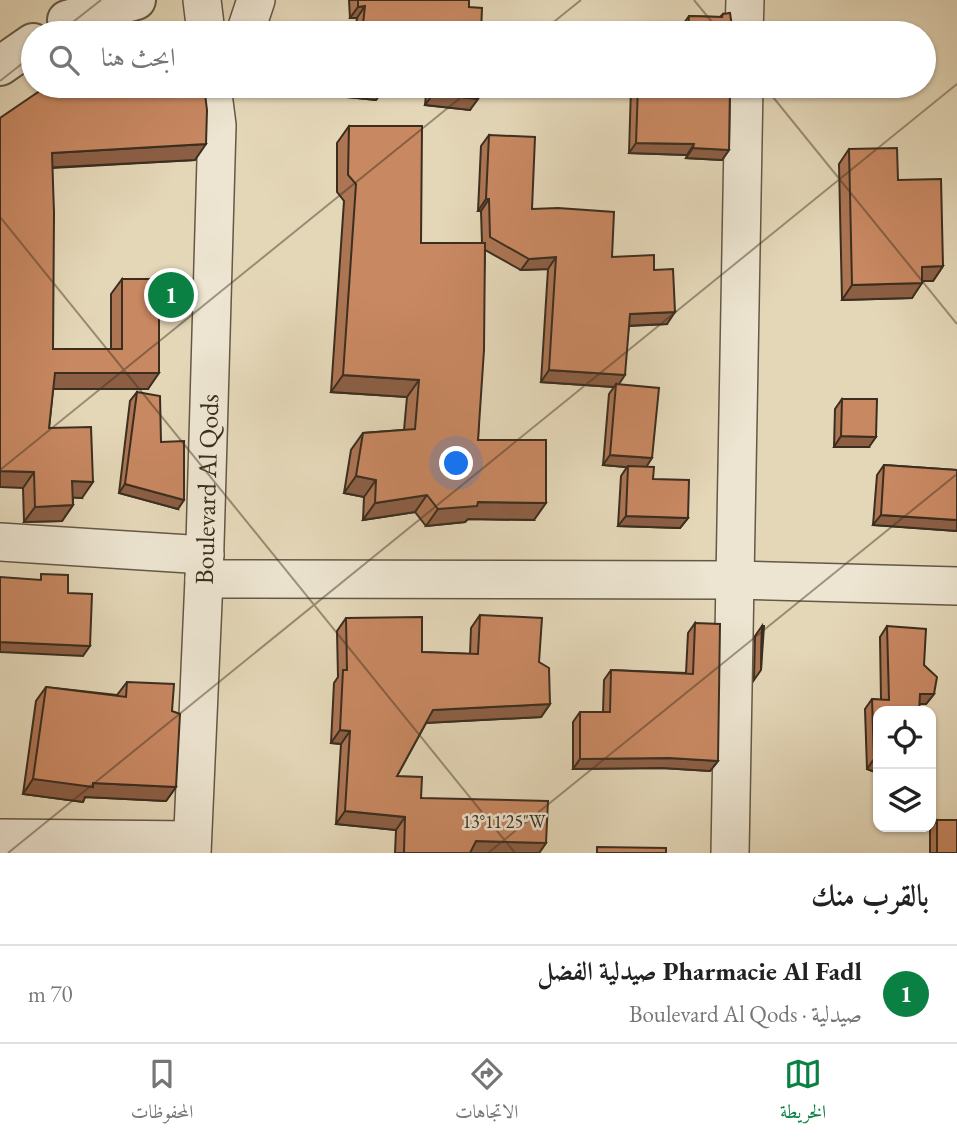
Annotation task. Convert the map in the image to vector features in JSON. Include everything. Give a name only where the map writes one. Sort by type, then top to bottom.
[{"type":"street","points":[[69,18],[136,0]]},
{"type":"street","points":[[202,0],[205,21]]},
{"type":"street","points":[[249,21],[256,0]]},
{"type":"street","points":[[744,21],[745,0]]},
{"type":"street","points":[[0,65],[21,51]]},
{"type":"street","points":[[214,98],[217,125]]},
{"type":"street","points":[[217,125],[225,98]]},
{"type":"street","points":[[730,853],[744,98]]},
{"type":"street","name":"Boulevard Al Qods","points":[[192,846],[204,567],[217,125]]},
{"type":"street","points":[[0,542],[204,567],[957,586]]},
{"type":"street","points":[[0,838],[192,846]]},
{"type":"building","points":[[358,0],[469,0],[469,7],[482,8],[481,21],[363,21],[365,6],[358,7]]},
{"type":"building","points":[[730,13],[731,21],[689,21],[689,16],[722,17],[723,14]]},
{"type":"building","points":[[29,98],[206,98],[206,144],[52,153],[53,349],[122,349],[122,279],[159,279],[159,373],[55,373],[49,428],[91,427],[93,482],[72,481],[73,505],[35,507],[34,472],[0,471],[0,118]]},
{"type":"building","points":[[638,98],[730,98],[729,150],[693,148],[694,144],[636,143]]},
{"type":"building","points":[[349,126],[422,126],[421,243],[485,243],[484,350],[478,440],[546,440],[546,503],[478,502],[477,506],[438,509],[427,495],[375,503],[376,480],[356,476],[363,433],[415,429],[419,380],[343,375],[356,184],[348,175]]},
{"type":"building","points":[[489,135],[535,137],[532,209],[614,212],[612,257],[654,255],[654,270],[673,269],[675,312],[630,314],[625,375],[549,370],[556,257],[529,259],[490,237],[489,199],[486,199]]},
{"type":"building","points":[[897,148],[898,180],[941,179],[943,266],[922,267],[922,283],[852,285],[849,149]]},
{"type":"building","points":[[616,384],[659,388],[652,458],[610,455]]},
{"type":"building","points":[[137,392],[160,396],[161,442],[184,441],[184,500],[125,484]]},
{"type":"building","points":[[842,399],[877,399],[876,437],[841,436]]},
{"type":"building","points":[[884,465],[957,470],[957,520],[881,515]]},
{"type":"building","points":[[628,466],[654,467],[653,479],[689,480],[688,518],[626,516]]},
{"type":"building","points":[[41,574],[68,575],[68,593],[92,594],[90,646],[0,642],[0,577],[41,580]]},
{"type":"building","points":[[480,615],[542,618],[539,662],[549,668],[550,704],[433,710],[397,776],[422,777],[421,798],[548,801],[546,843],[476,841],[470,853],[404,853],[405,817],[345,811],[350,731],[340,730],[343,670],[347,670],[346,618],[422,617],[422,652],[478,654]]},
{"type":"building","points":[[695,623],[720,624],[718,761],[669,758],[580,759],[580,712],[610,712],[611,670],[693,674]]},
{"type":"building","points":[[762,626],[764,626],[761,670]]},
{"type":"building","points":[[887,626],[926,629],[924,665],[937,677],[934,694],[920,694],[919,706],[873,706],[873,729],[872,699],[889,700]]},
{"type":"building","points":[[127,682],[174,684],[172,711],[180,714],[176,787],[93,783],[93,787],[33,779],[46,687],[126,697]]},
{"type":"building","points":[[937,820],[957,820],[957,853],[937,853]]},
{"type":"building","points":[[597,847],[666,848],[666,853],[597,853]]},
{"type":"place","name":"Pharmacie Al Fadl صيدلية الفضل","points":[[171,295]]}]
